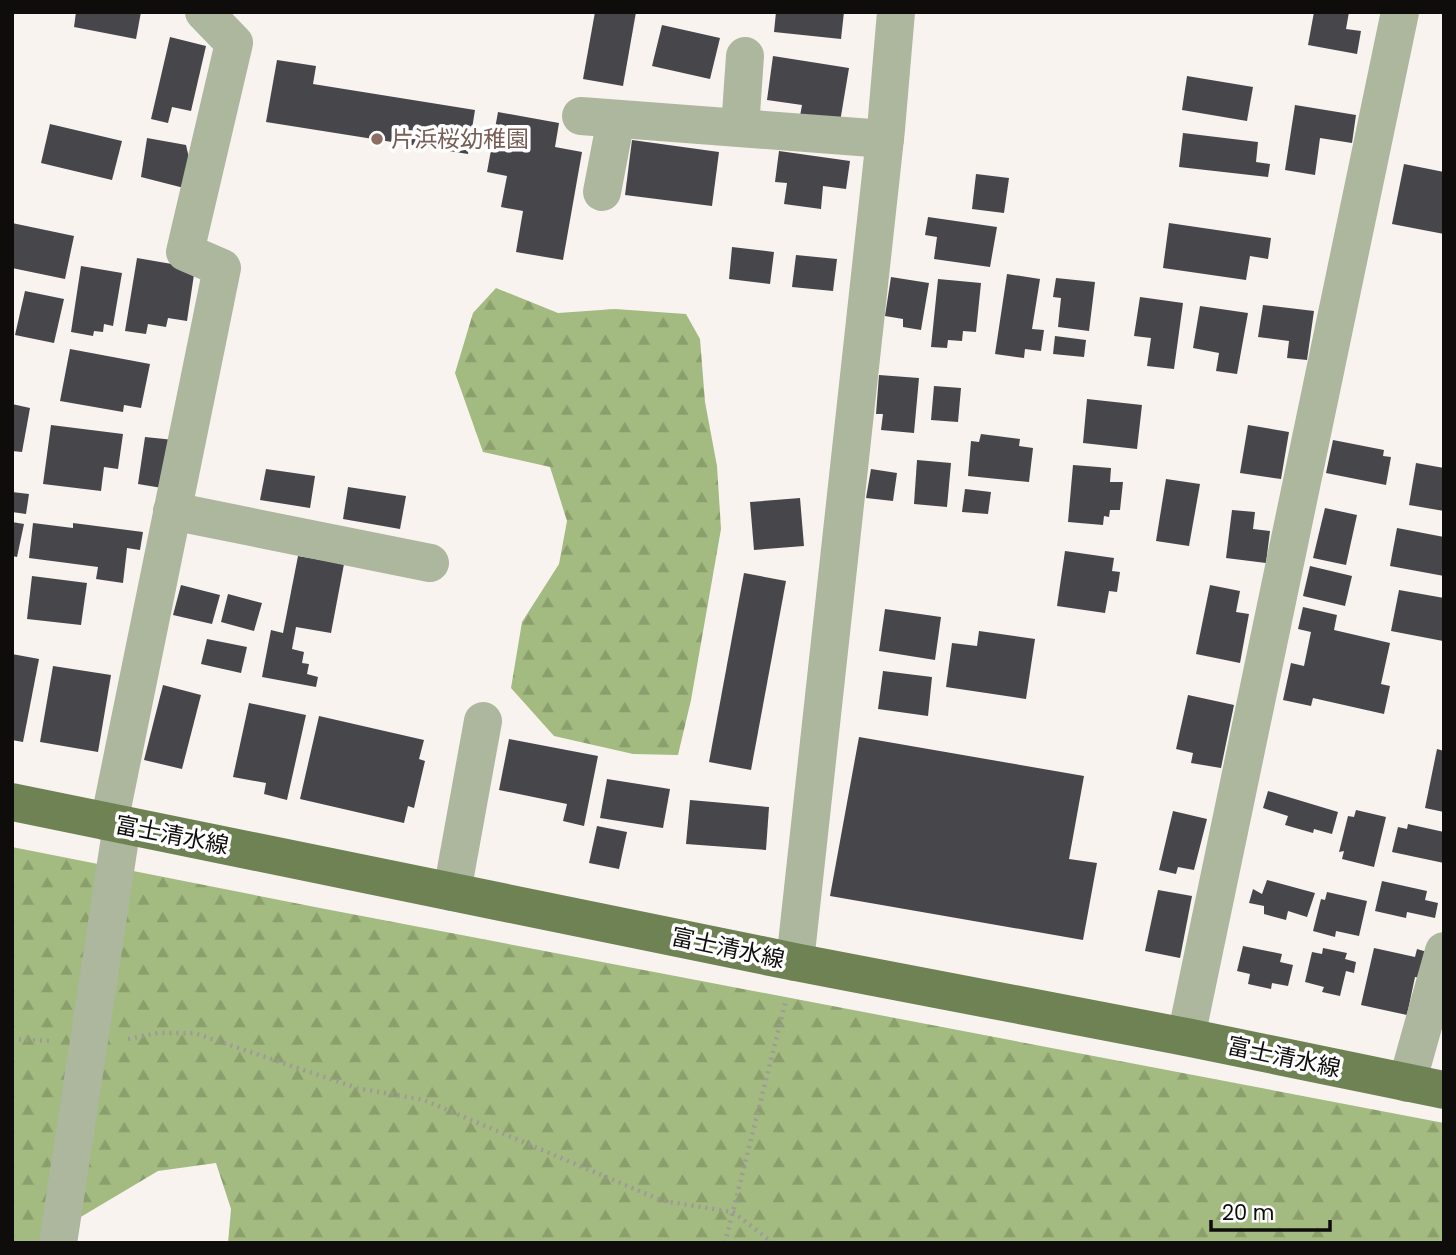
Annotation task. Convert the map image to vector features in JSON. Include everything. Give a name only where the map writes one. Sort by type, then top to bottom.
[{"type":"main road","name":"富士清水線","points":[[12,802],[795,962],[1444,1090]]},
{"type":"street","points":[[58,1243],[89,1043],[116,824],[173,511],[222,268],[185,252],[233,43],[204,12]]},
{"type":"street","points":[[795,962],[885,139],[896,12]]},
{"type":"street","points":[[1186,1037],[1400,12]]},
{"type":"street","points":[[740,128],[745,57]]},
{"type":"street","points":[[602,192],[598,118],[885,139]]},
{"type":"street","points":[[173,511],[430,563]]},
{"type":"street","points":[[452,892],[483,721]]},
{"type":"street","points":[[1407,1083],[1444,951]]},
{"type":"path","points":[[725,1243],[795,962]]},
{"type":"path","points":[[12,1039],[111,1043],[158,1033],[194,1033],[357,1088],[424,1100],[663,1201],[733,1212],[773,1243]]},
{"type":"green space","points":[[496,288],[558,313],[615,309],[686,314],[700,339],[705,402],[717,466],[721,529],[691,700],[678,755],[633,754],[554,736],[511,688],[522,622],[559,564],[567,521],[550,467],[483,452],[455,373],[473,313]]},
{"type":"green space","points":[[12,847],[1444,1123],[1444,1243],[228,1243],[231,1209],[216,1163],[158,1171],[37,1243],[12,1243]]},
{"type":"building","points":[[76,12],[141,12],[136,39],[74,27]]},
{"type":"building","points":[[595,12],[636,12],[623,86],[583,79]]},
{"type":"building","points":[[776,12],[844,12],[841,39],[774,32]]},
{"type":"building","points":[[1314,12],[1349,12],[1346,29],[1361,31],[1357,54],[1308,45]]},
{"type":"building","points":[[662,25],[720,38],[710,79],[652,66]]},
{"type":"building","points":[[170,37],[206,46],[191,111],[172,107],[168,123],[151,119]]},
{"type":"building","points":[[773,56],[849,68],[840,122],[800,116],[802,105],[767,100]]},
{"type":"building","points":[[277,60],[316,66],[313,84],[475,110],[468,154],[266,122]]},
{"type":"building","points":[[1187,76],[1253,87],[1247,121],[1182,110]]},
{"type":"building","points":[[1295,105],[1356,115],[1352,143],[1320,138],[1315,175],[1285,170]]},
{"type":"building","points":[[498,112],[559,123],[555,147],[582,152],[563,260],[516,252],[523,211],[501,207],[507,176],[487,172]]},
{"type":"building","points":[[50,124],[122,141],[112,180],[41,163]]},
{"type":"building","points":[[1183,133],[1258,142],[1256,162],[1270,164],[1268,177],[1179,167]]},
{"type":"building","points":[[147,138],[186,145],[189,158],[184,188],[141,177]]},
{"type":"building","points":[[632,140],[719,152],[712,206],[625,195]]},
{"type":"building","points":[[779,151],[850,161],[846,189],[823,186],[821,209],[784,204],[787,183],[775,182]]},
{"type":"building","points":[[1404,164],[1444,172],[1444,234],[1392,224]]},
{"type":"building","points":[[976,174],[1009,178],[1004,213],[972,209]]},
{"type":"building","points":[[928,217],[997,227],[990,267],[934,259],[937,237],[925,235]]},
{"type":"building","points":[[12,223],[74,236],[65,279],[12,268]]},
{"type":"building","points":[[1169,223],[1271,238],[1268,259],[1250,256],[1246,280],[1163,268]]},
{"type":"building","points":[[732,247],[774,252],[770,284],[729,279]]},
{"type":"building","points":[[796,255],[837,259],[833,291],[792,287]]},
{"type":"building","points":[[137,258],[195,268],[187,321],[168,318],[166,327],[148,324],[146,334],[125,331]]},
{"type":"building","points":[[81,266],[122,273],[113,326],[104,324],[103,332],[94,331],[93,336],[71,332]]},
{"type":"building","points":[[1007,274],[1040,279],[1032,329],[1044,330],[1041,351],[1025,349],[1024,358],[995,354]]},
{"type":"building","points":[[891,277],[929,283],[921,330],[903,327],[903,319],[885,316]]},
{"type":"building","points":[[1056,278],[1095,282],[1089,331],[1058,327],[1061,298],[1053,297]]},
{"type":"building","points":[[938,279],[981,283],[976,332],[963,331],[962,341],[948,340],[947,348],[931,347]]},
{"type":"building","points":[[25,291],[64,299],[54,343],[15,335]]},
{"type":"building","points":[[1140,297],[1183,303],[1174,369],[1147,366],[1151,338],[1134,336]]},
{"type":"building","points":[[1263,305],[1314,311],[1307,360],[1287,358],[1289,341],[1258,337]]},
{"type":"building","points":[[1200,306],[1248,313],[1237,374],[1216,371],[1219,353],[1193,348]]},
{"type":"building","points":[[1055,336],[1086,340],[1084,357],[1053,354]]},
{"type":"building","points":[[70,349],[150,364],[141,408],[124,405],[123,412],[60,401]]},
{"type":"building","points":[[879,375],[919,378],[914,433],[881,430],[883,414],[876,414]]},
{"type":"building","points":[[934,386],[961,388],[958,422],[931,420]]},
{"type":"building","points":[[1087,399],[1142,405],[1137,449],[1083,443]]},
{"type":"building","points":[[12,404],[30,408],[22,452],[12,451]]},
{"type":"building","points":[[51,425],[123,434],[118,469],[104,467],[101,491],[43,484]]},
{"type":"building","points":[[1248,425],[1289,432],[1281,479],[1240,473]]},
{"type":"building","points":[[981,434],[1020,439],[1019,446],[1033,448],[1029,482],[968,476],[971,441],[979,442]]},
{"type":"building","points":[[145,437],[174,440],[168,489],[138,484]]},
{"type":"building","points":[[1333,440],[1384,450],[1383,456],[1391,457],[1386,485],[1326,473]]},
{"type":"building","points":[[917,460],[951,463],[947,507],[914,504]]},
{"type":"building","points":[[1416,463],[1444,468],[1444,511],[1409,505]]},
{"type":"building","points":[[1073,465],[1111,468],[1110,482],[1123,482],[1120,510],[1110,510],[1109,517],[1104,516],[1103,525],[1068,522]]},
{"type":"building","points":[[266,469],[315,476],[310,508],[260,500]]},
{"type":"building","points":[[871,469],[897,473],[893,501],[866,498]]},
{"type":"building","points":[[1166,479],[1200,484],[1189,546],[1156,541]]},
{"type":"building","points":[[348,487],[406,496],[400,529],[343,519]]},
{"type":"building","points":[[965,489],[991,492],[988,514],[962,512]]},
{"type":"building","points":[[12,492],[29,494],[26,514],[12,512]]},
{"type":"building","points":[[800,498],[804,546],[754,550],[750,502]]},
{"type":"building","points":[[1325,508],[1357,515],[1346,565],[1313,558]]},
{"type":"building","points":[[1232,510],[1255,512],[1253,529],[1270,531],[1266,563],[1226,558]]},
{"type":"building","points":[[12,522],[24,524],[17,557],[12,556]]},
{"type":"building","points":[[33,523],[73,528],[73,523],[143,532],[140,550],[127,548],[123,583],[96,579],[98,567],[29,558]]},
{"type":"building","points":[[1397,528],[1444,537],[1444,576],[1390,566]]},
{"type":"building","points":[[1065,551],[1114,558],[1112,571],[1120,572],[1117,592],[1109,591],[1105,613],[1057,606]]},
{"type":"building","points":[[298,556],[344,564],[331,633],[296,627],[292,649],[304,652],[302,663],[309,664],[307,674],[318,677],[316,687],[262,677],[271,630],[283,633]]},
{"type":"building","points":[[1310,566],[1352,576],[1345,606],[1303,596]]},
{"type":"building","points":[[744,573],[786,581],[751,770],[709,762]]},
{"type":"building","points":[[32,576],[87,583],[81,625],[27,619]]},
{"type":"building","points":[[181,585],[220,595],[212,624],[173,615]]},
{"type":"building","points":[[1210,585],[1240,591],[1236,612],[1249,614],[1240,663],[1196,654]]},
{"type":"building","points":[[1399,590],[1444,598],[1443,641],[1391,631]]},
{"type":"building","points":[[228,594],[262,603],[254,631],[221,622]]},
{"type":"building","points":[[1303,607],[1337,615],[1334,630],[1390,643],[1381,684],[1390,686],[1384,714],[1313,698],[1311,706],[1283,700],[1291,663],[1304,666],[1311,632],[1298,629]]},
{"type":"building","points":[[885,609],[941,617],[935,660],[879,651]]},
{"type":"building","points":[[979,631],[1035,639],[1026,699],[946,687],[952,643],[977,646]]},
{"type":"building","points":[[207,639],[247,647],[241,673],[201,664]]},
{"type":"building","points":[[12,654],[39,659],[23,742],[12,740]]},
{"type":"building","points":[[53,666],[111,675],[98,752],[40,742]]},
{"type":"building","points":[[883,671],[932,677],[928,716],[878,709]]},
{"type":"building","points":[[163,685],[201,695],[182,769],[144,760]]},
{"type":"building","points":[[1188,695],[1234,705],[1221,768],[1191,763],[1193,753],[1176,749]]},
{"type":"building","points":[[249,703],[306,715],[287,800],[264,794],[266,783],[233,777]]},
{"type":"building","points":[[319,716],[424,740],[419,759],[425,761],[414,808],[408,806],[404,823],[300,799]]},
{"type":"building","points":[[859,737],[1084,776],[1069,859],[1097,863],[1083,940],[830,896]]},
{"type":"building","points":[[509,739],[598,756],[584,826],[563,821],[567,804],[499,790]]},
{"type":"building","points":[[1437,749],[1444,751],[1444,812],[1425,808]]},
{"type":"building","points":[[607,779],[670,789],[663,828],[600,818]]},
{"type":"building","points":[[1268,791],[1338,812],[1332,834],[1314,829],[1313,833],[1285,825],[1288,816],[1263,808]]},
{"type":"building","points":[[690,800],[769,807],[766,850],[686,844]]},
{"type":"building","points":[[1356,810],[1386,817],[1374,867],[1342,859],[1344,851],[1339,852],[1348,816],[1354,817]]},
{"type":"building","points":[[1173,811],[1207,819],[1194,870],[1178,867],[1176,874],[1159,870]]},
{"type":"building","points":[[1408,824],[1444,832],[1444,863],[1392,852],[1398,827],[1407,829]]},
{"type":"building","points":[[597,826],[627,832],[619,869],[589,863]]},
{"type":"building","points":[[1267,880],[1315,893],[1307,917],[1288,911],[1286,920],[1264,914],[1264,906],[1249,903],[1253,889],[1262,894]]},
{"type":"building","points":[[1382,881],[1427,891],[1425,900],[1438,903],[1435,918],[1407,912],[1406,918],[1375,911]]},
{"type":"building","points":[[1158,890],[1192,896],[1180,958],[1145,951]]},
{"type":"building","points":[[1327,892],[1367,901],[1359,936],[1336,931],[1335,937],[1313,931],[1321,899],[1325,900]]},
{"type":"building","points":[[1243,946],[1282,954],[1280,962],[1293,965],[1288,986],[1272,983],[1271,989],[1248,984],[1250,974],[1237,971]]},
{"type":"building","points":[[1323,948],[1347,953],[1345,959],[1356,962],[1354,973],[1346,971],[1340,996],[1322,992],[1324,987],[1305,982],[1312,952],[1322,954]]},
{"type":"building","points":[[1374,948],[1415,957],[1417,949],[1427,952],[1421,978],[1415,977],[1407,1015],[1361,1005]]},
{"type":"place","name":"片浜桜幼稚園","points":[[377,139]]}]
